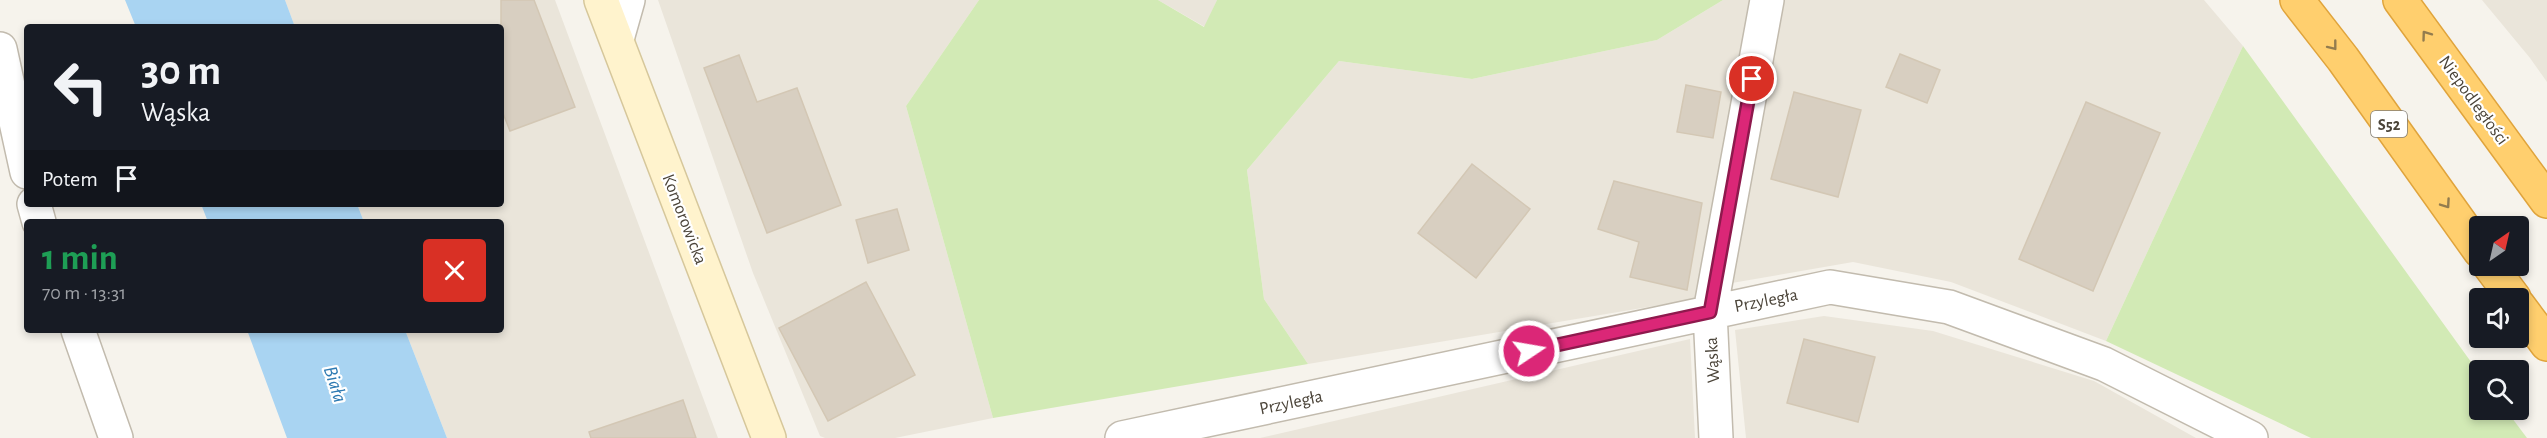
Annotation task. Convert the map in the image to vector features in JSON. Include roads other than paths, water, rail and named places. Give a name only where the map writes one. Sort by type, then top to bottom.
[{"type":"highway","name":"S52","points":[[2296,0],[2343,59],[2469,236]]},
{"type":"highway","name":"Niepodległości","points":[[2400,0],[2547,201]]},
{"type":"highway","points":[[2529,320],[2547,344]]},
{"type":"street","name":"Komorowicka","points":[[601,0],[769,438]]},
{"type":"street","points":[[617,39],[628,0]]},
{"type":"street","name":"Wąska","points":[[1716,438],[1710,312],[1767,0]]},
{"type":"street","points":[[0,49],[24,158]]},
{"type":"street","name":"Przyległa","points":[[1122,438],[1830,287],[1949,307],[2104,364],[2250,438]]},
{"type":"street","points":[[79,333],[116,438]]},
{"type":"water","points":[[125,0],[285,0],[294,24],[135,24]]},
{"type":"water","points":[[202,207],[358,207],[363,219],[207,219]]},
{"type":"water","name":"Biała","points":[[248,333],[406,333],[447,438],[287,438]]}]
